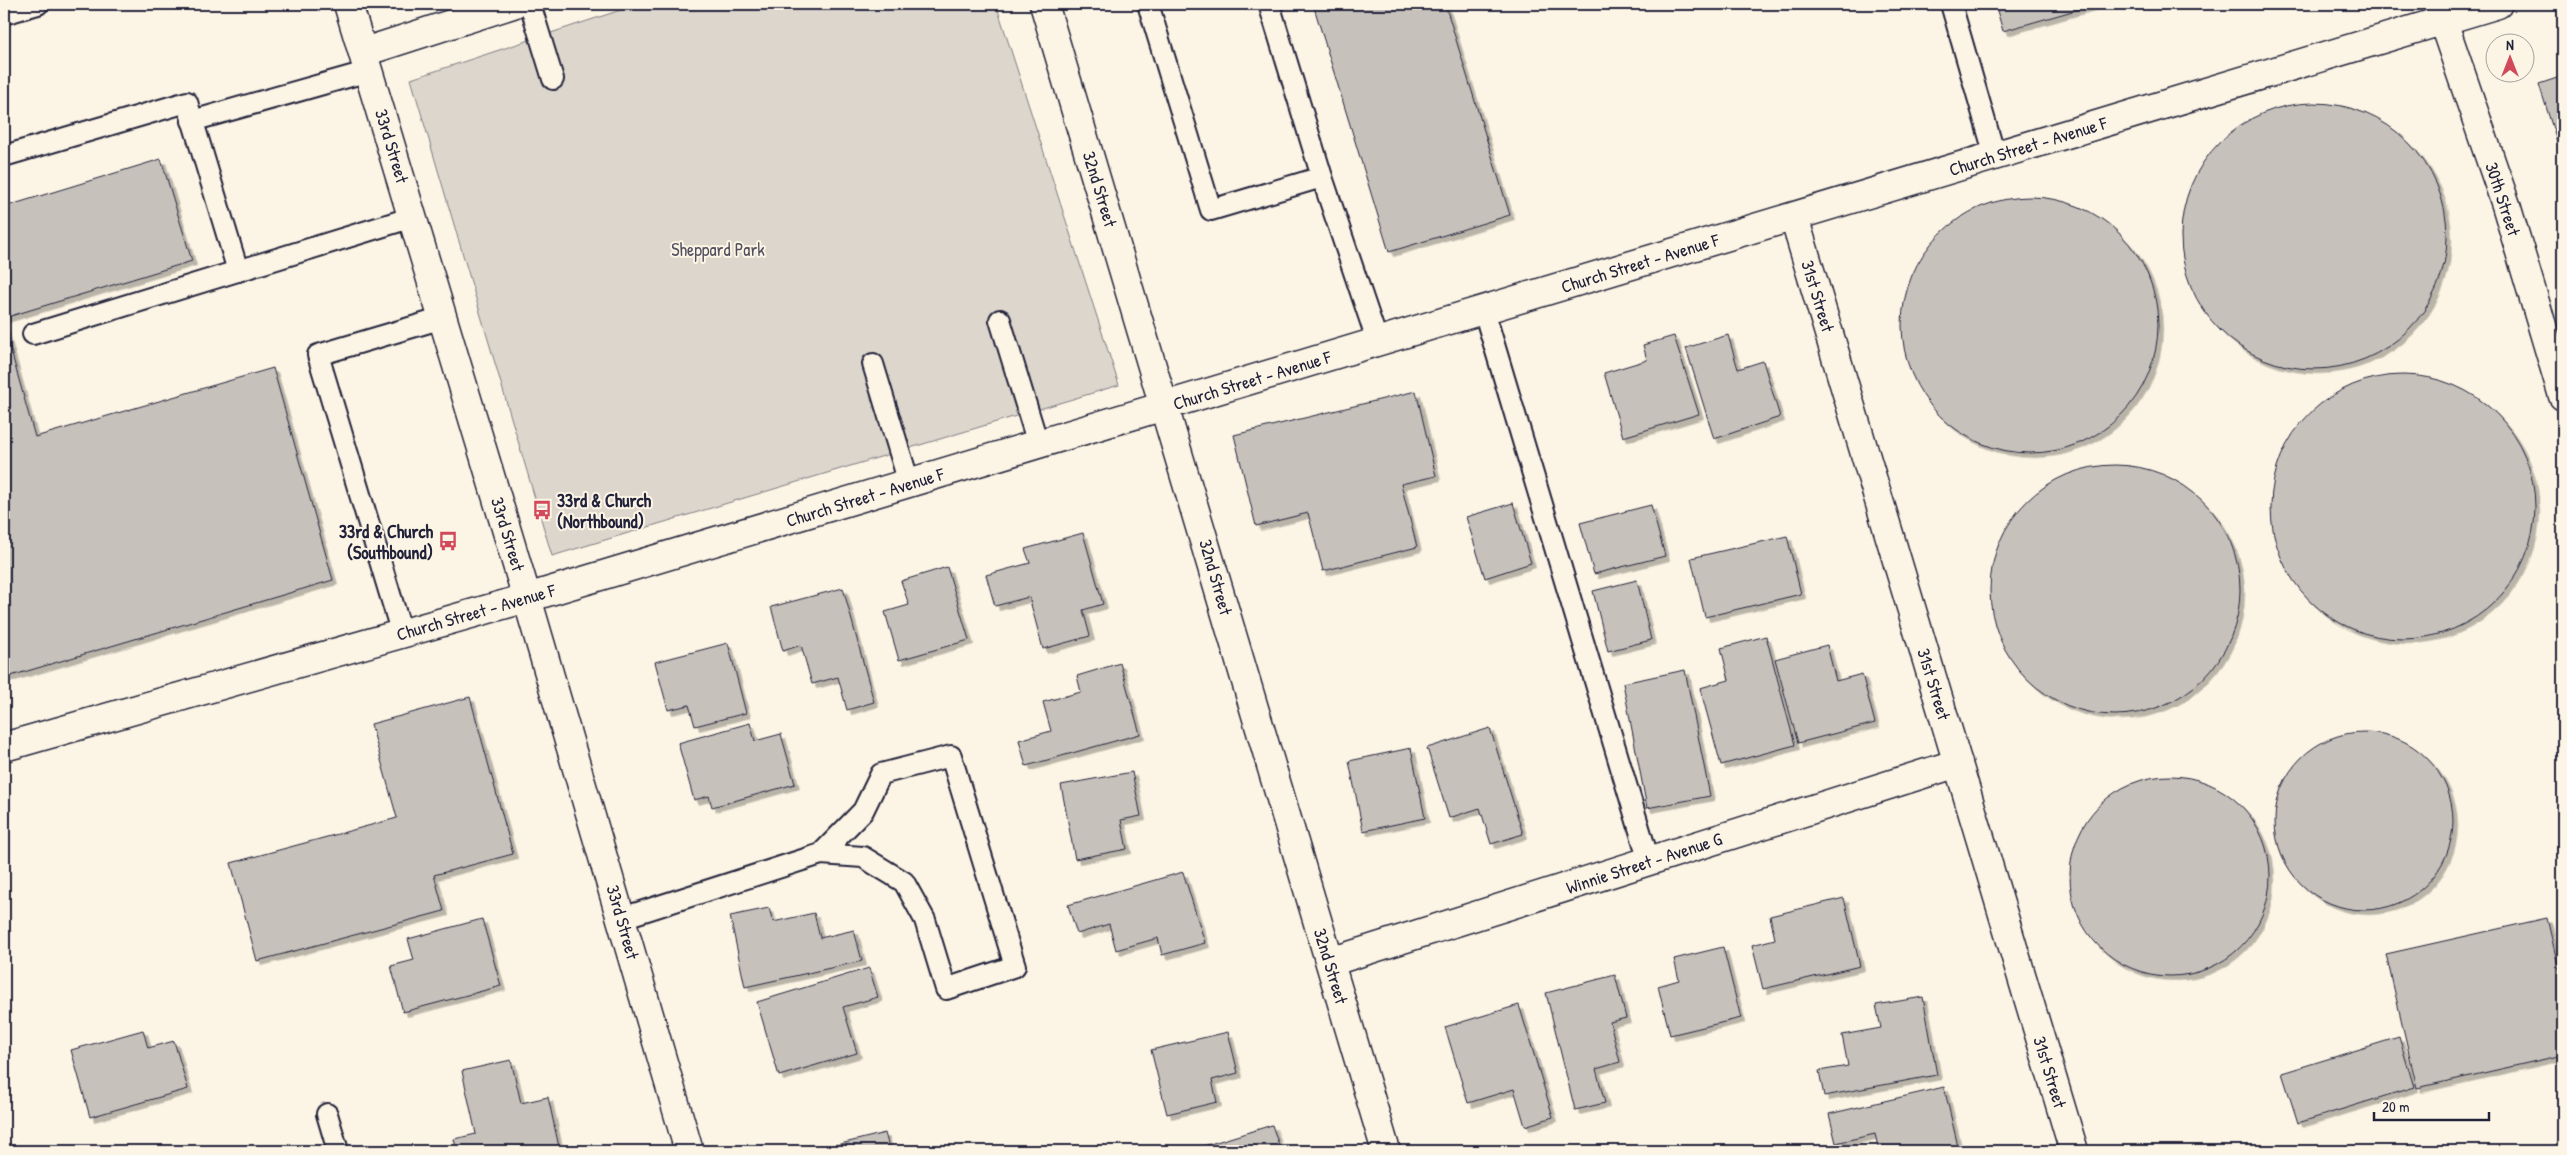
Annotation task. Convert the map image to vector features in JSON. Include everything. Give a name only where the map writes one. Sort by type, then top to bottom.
[{"type":"street","name":"33rd Street","points":[[348,4],[528,598],[689,1151]]},
{"type":"street","points":[[366,62],[513,4]]},
{"type":"street","name":"32nd Street","points":[[1044,4],[1386,1151]]},
{"type":"street","name":"Church Street - Avenue F","points":[[4,747],[528,598],[1794,217],[1995,156],[2440,12],[2498,4]]},
{"type":"street","name":"30th Street","points":[[2440,12],[2506,205],[2563,396]]},
{"type":"street","name":"31st Street","points":[[1794,217],[2074,1151]]},
{"type":"street","name":"Winnie Street - Avenue G","points":[[1330,962],[1958,763]]},
{"type":"lane","points":[[4,14],[38,4]]},
{"type":"lane","points":[[530,4],[553,79]]},
{"type":"lane","points":[[1148,4],[1211,210],[1322,177]]},
{"type":"lane","points":[[1269,4],[1322,177],[1378,342]]},
{"type":"lane","points":[[1951,4],[1995,156]]},
{"type":"lane","points":[[192,121],[366,62]]},
{"type":"lane","points":[[4,156],[187,102],[238,271]]},
{"type":"lane","points":[[34,334],[413,217]]},
{"type":"lane","points":[[1484,310],[1649,861]]},
{"type":"lane","points":[[402,634],[318,355],[443,318]]},
{"type":"lane","points":[[1000,320],[1038,444]]},
{"type":"lane","points":[[873,364],[909,483]]},
{"type":"lane","points":[[622,918],[821,854],[863,858],[904,882],[925,920],[946,989],[1015,966],[951,756],[881,774],[863,811],[821,854]]},
{"type":"lane","points":[[327,1114],[338,1151]]},
{"type":"green space","name":"Sheppard Park","points":[[639,4],[996,4],[1119,385],[552,556],[411,79]]},
{"type":"building","points":[[1313,4],[1445,4],[1510,215],[1389,252]]},
{"type":"building","points":[[1995,4],[2097,4],[2003,31]]},
{"type":"building","points":[[2563,76],[2563,143],[2558,145],[2539,84]]},
{"type":"building","points":[[2301,103],[2327,103],[2353,108],[2377,118],[2399,133],[2417,151],[2432,173],[2442,197],[2447,223],[2447,249],[2442,275],[2432,299],[2417,321],[2399,339],[2377,354],[2353,364],[2327,369],[2301,369],[2275,364],[2251,354],[2229,339],[2211,321],[2196,299],[2186,275],[2181,249],[2181,223],[2186,197],[2196,173],[2211,151],[2229,133],[2251,118],[2275,108]]},
{"type":"building","points":[[161,159],[192,261],[4,318],[4,207]]},
{"type":"building","points":[[2030,197],[2055,200],[2079,207],[2111,226],[2129,244],[2148,276],[2155,300],[2158,325],[2155,350],[2148,374],[2129,406],[2111,424],[2079,443],[2055,450],[2030,453],[2005,450],[1981,443],[1949,424],[1931,406],[1912,374],[1905,350],[1902,325],[1905,300],[1912,276],[1931,244],[1949,226],[1981,207],[2005,200]]},
{"type":"building","points":[[4,326],[35,437],[273,368],[333,580],[4,678]]},
{"type":"building","points":[[1728,335],[1738,369],[1763,361],[1780,417],[1714,439],[1686,348]]},
{"type":"building","points":[[1674,336],[1699,414],[1623,437],[1604,373],[1647,360],[1643,345]]},
{"type":"building","points":[[2390,375],[2416,375],[2441,380],[2465,390],[2497,413],[2513,434],[2525,456],[2533,481],[2535,507],[2533,533],[2525,558],[2513,580],[2497,601],[2465,624],[2441,634],[2416,639],[2390,639],[2365,634],[2341,624],[2309,601],[2286,569],[2276,545],[2271,520],[2271,494],[2276,469],[2286,445],[2309,413],[2341,390],[2365,380]]},
{"type":"building","points":[[1416,391],[1436,476],[1401,484],[1417,547],[1323,571],[1308,513],[1256,526],[1234,435]]},
{"type":"building","points":[[2103,465],[2127,465],[2151,470],[2174,479],[2204,501],[2219,520],[2231,542],[2238,566],[2240,590],[2238,614],[2231,638],[2219,660],[2204,679],[2185,694],[2163,706],[2127,715],[2103,715],[2079,710],[2056,701],[2035,687],[2018,670],[2004,649],[1995,626],[1990,602],[1990,578],[1995,554],[2004,531],[2018,510],[2035,493],[2056,479],[2079,470]]},
{"type":"building","points":[[1513,503],[1531,563],[1485,578],[1466,517]]},
{"type":"building","points":[[1651,505],[1665,556],[1594,574],[1580,523]]},
{"type":"building","points":[[1083,533],[1103,604],[1083,610],[1090,636],[1043,649],[1029,597],[995,606],[986,575],[1030,563],[1025,549]]},
{"type":"building","points":[[1787,536],[1801,594],[1705,617],[1691,558]]},
{"type":"building","points":[[947,567],[969,640],[899,660],[885,612],[909,605],[901,581]]},
{"type":"building","points":[[1637,580],[1651,640],[1608,651],[1593,591]]},
{"type":"building","points":[[843,588],[874,702],[847,710],[838,677],[812,684],[801,645],[783,651],[771,607]]},
{"type":"building","points":[[1766,636],[1795,745],[1721,765],[1700,688],[1729,680],[1721,648]]},
{"type":"building","points":[[728,643],[746,713],[695,726],[689,705],[668,710],[655,662]]},
{"type":"building","points":[[1827,645],[1836,681],[1862,674],[1875,723],[1798,743],[1775,659]]},
{"type":"building","points":[[1120,663],[1140,734],[1026,766],[1019,740],[1051,731],[1043,702],[1081,692],[1077,676]]},
{"type":"building","points":[[1685,670],[1710,796],[1647,808],[1623,683]]},
{"type":"building","points":[[470,697],[513,854],[434,875],[444,911],[257,961],[231,863],[397,818],[371,724]]},
{"type":"building","points":[[750,723],[755,741],[781,734],[795,784],[712,807],[709,796],[694,800],[678,743]]},
{"type":"building","points":[[1490,728],[1523,834],[1491,844],[1480,808],[1449,818],[1427,748]]},
{"type":"building","points":[[2355,732],[2373,732],[2406,742],[2421,752],[2433,764],[2443,779],[2449,795],[2453,821],[2449,847],[2443,863],[2433,878],[2421,890],[2406,900],[2390,906],[2373,910],[2355,910],[2322,900],[2307,890],[2295,878],[2285,863],[2279,847],[2275,830],[2275,812],[2285,779],[2295,764],[2307,752],[2322,742],[2338,736]]},
{"type":"building","points":[[1411,748],[1425,818],[1363,831],[1349,761]]},
{"type":"building","points":[[1132,772],[1141,816],[1121,820],[1127,849],[1075,859],[1061,785]]},
{"type":"building","points":[[2170,776],[2199,780],[2226,793],[2241,805],[2253,820],[2266,847],[2270,876],[2266,905],[2253,932],[2241,947],[2226,959],[2199,972],[2170,976],[2141,972],[2114,959],[2099,947],[2087,932],[2074,905],[2070,876],[2074,847],[2087,820],[2099,805],[2114,793],[2141,780]]},
{"type":"building","points":[[1183,872],[1205,943],[1162,955],[1158,938],[1116,950],[1109,924],[1077,934],[1068,905]]},
{"type":"building","points":[[1844,898],[1860,966],[1763,989],[1752,945],[1775,939],[1770,916]]},
{"type":"building","points":[[769,908],[773,922],[814,913],[820,938],[854,930],[862,961],[745,987],[730,916]]},
{"type":"building","points":[[2547,918],[2563,987],[2563,1055],[2417,1088],[2386,954]]},
{"type":"building","points":[[482,919],[501,986],[403,1012],[391,966],[414,960],[408,939]]},
{"type":"building","points":[[1723,947],[1741,1018],[1670,1035],[1658,986],[1679,980],[1674,959]]},
{"type":"building","points":[[869,968],[878,997],[843,1007],[857,1053],[779,1076],[757,1002]]},
{"type":"building","points":[[1615,975],[1626,1018],[1610,1022],[1620,1062],[1596,1069],[1605,1103],[1575,1110],[1546,993]]},
{"type":"building","points":[[1923,997],[1937,1075],[1824,1096],[1819,1071],[1848,1066],[1842,1035],[1881,1028],[1876,1005]]},
{"type":"building","points":[[1519,1005],[1553,1117],[1525,1126],[1514,1089],[1468,1103],[1445,1027]]},
{"type":"building","points":[[143,1030],[148,1048],[174,1041],[188,1089],[90,1117],[71,1050]]},
{"type":"building","points":[[1228,1032],[1238,1073],[1212,1080],[1217,1102],[1167,1114],[1151,1050]]},
{"type":"building","points":[[2399,1037],[2414,1087],[2298,1123],[2282,1073]]},
{"type":"building","points":[[511,1060],[521,1103],[548,1097],[559,1147],[540,1151],[457,1151],[454,1139],[476,1134],[462,1071]]},
{"type":"building","points":[[1944,1087],[1959,1151],[1879,1151],[1875,1134],[1836,1143],[1829,1114]]},
{"type":"building","points":[[1272,1125],[1281,1151],[1187,1151]]},
{"type":"building","points":[[885,1133],[890,1151],[812,1151]]},
{"type":"place","name":"33rd & Church (Northbound)","points":[[542,510]]},
{"type":"place","name":"33rd & Church (Southbound)","points":[[448,541]]}]
